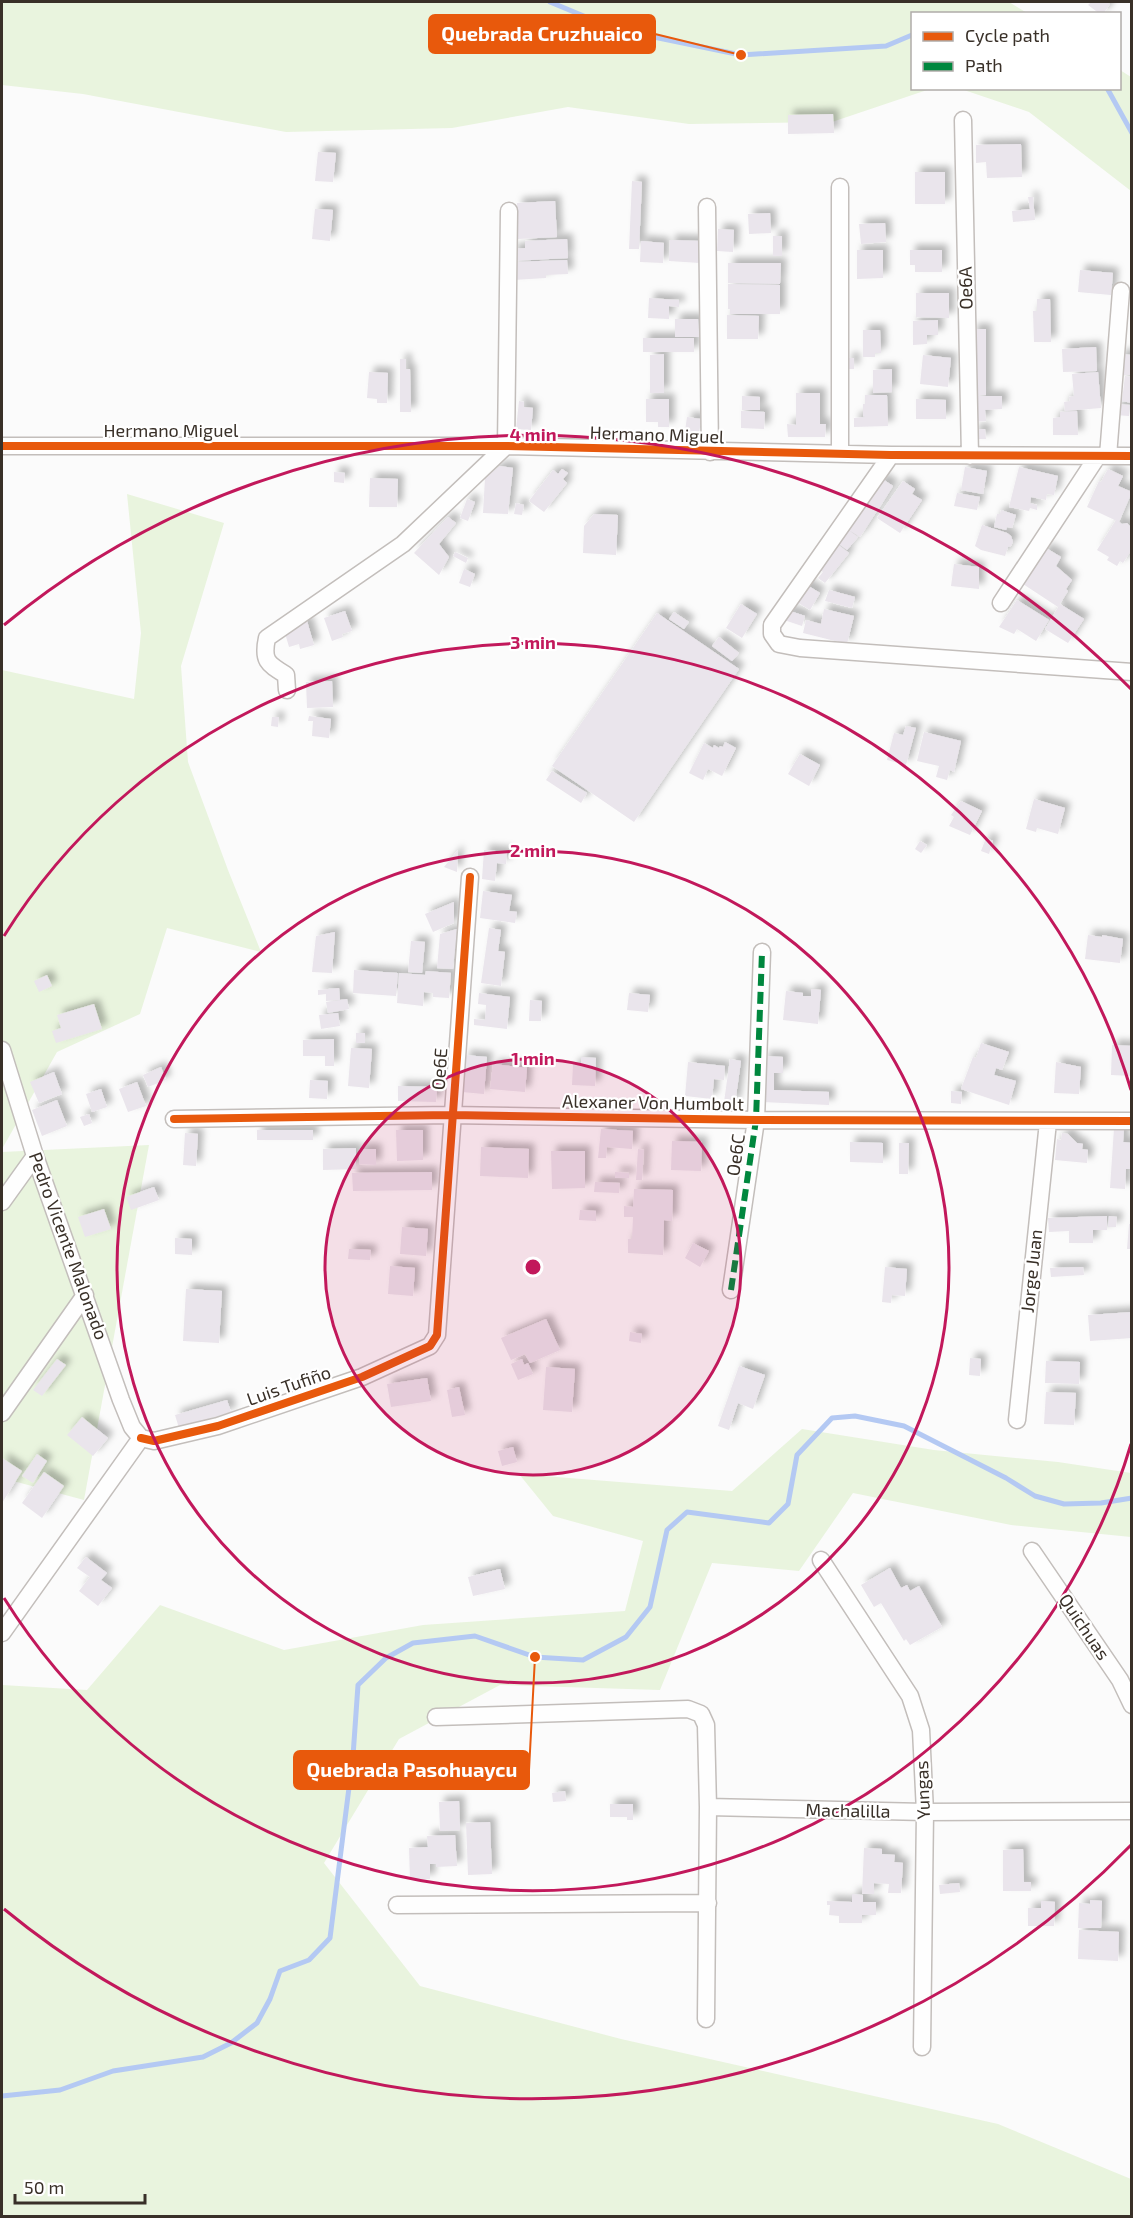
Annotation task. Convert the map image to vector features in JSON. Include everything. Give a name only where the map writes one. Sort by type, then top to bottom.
[{"type":"street","name":"Oe6A","points":[[963,120],[970,456]]},
{"type":"street","points":[[840,187],[840,454]]},
{"type":"street","points":[[707,207],[710,452]]},
{"type":"street","points":[[287,690],[286,675],[269,664],[264,652],[267,638],[404,544],[506,446],[509,211]]},
{"type":"street","points":[[1001,603],[1103,457],[1121,291]]},
{"type":"street","name":"Hermano Miguel","points":[[2,446],[506,446],[891,455],[1131,456]]},
{"type":"street","points":[[891,455],[772,625],[772,634],[779,644],[800,648],[1131,672]]},
{"type":"street","name":"Oe6E","points":[[437,1335],[451,1115],[470,877]]},
{"type":"street","name":"Oe6C","points":[[731,1290],[756,1120],[762,952]]},
{"type":"street","name":"Pedro Vicente Malonado","points":[[2,1050],[35,1156],[121,1400],[132,1427],[141,1438]]},
{"type":"street","name":"Alexaner Von Humbolt","points":[[174,1119],[451,1115],[756,1120],[1131,1121]]},
{"type":"street","name":"Jorge Juan","points":[[1017,1420],[1048,1122]]},
{"type":"street","points":[[2,1202],[35,1156]]},
{"type":"street","points":[[2,1413],[85,1295]]},
{"type":"street","name":"Luis Tufiño","points":[[141,1438],[154,1441],[218,1426],[362,1377],[430,1346],[437,1335]]},
{"type":"street","points":[[2,1633],[141,1438]]},
{"type":"street","name":"Quichuas","points":[[1032,1551],[1120,1680],[1131,1705]]},
{"type":"street","name":"Yungas","points":[[821,1560],[910,1696],[921,1731],[925,1812],[922,2047]]},
{"type":"street","points":[[436,1717],[688,1709],[701,1714],[706,1725],[708,1807],[706,2019]]},
{"type":"street","name":"Machalilla","points":[[708,1807],[925,1812],[1131,1811]]},
{"type":"street","points":[[397,1905],[708,1903]]},
{"type":"green space","points":[[2,2],[1009,2],[1025,12],[911,12],[911,90],[927,90],[832,122],[689,124],[568,107],[452,128],[286,132],[83,94],[2,85]]},
{"type":"green space","points":[[1121,71],[1131,77],[1131,191],[1029,112],[964,90],[1121,90]]},
{"type":"green space","points":[[127,494],[224,523],[181,666],[188,762],[261,952],[167,928],[140,1014],[57,1052],[2,1149],[2,670],[134,699],[141,633]]},
{"type":"green space","points":[[149,1145],[84,1500],[2,1478],[2,1152]]},
{"type":"green space","points":[[802,1429],[934,1450],[1058,1462],[1131,1473],[1131,1537],[1011,1525],[853,1493],[799,1571],[712,1563],[660,1690],[500,1685],[399,1739],[324,1863],[420,1986],[621,2039],[998,2124],[1131,2179],[1131,2216],[2,2216],[2,1685],[87,1690],[160,1605],[284,1650],[423,1625],[625,1611],[643,1541],[553,1516],[519,1474],[732,1491]]},
{"type":"building","points":[[1091,2],[1110,4],[1104,12],[1097,12],[1088,5]]},
{"type":"building","points":[[833,114],[834,133],[788,134],[788,115]]},
{"type":"building","points":[[1021,144],[1022,177],[987,178],[986,162],[976,163],[976,145]]},
{"type":"building","points":[[318,152],[336,153],[333,182],[315,181]]},
{"type":"building","points":[[915,172],[945,172],[945,204],[915,204]]},
{"type":"building","points":[[632,181],[642,182],[639,249],[629,249]]},
{"type":"building","points":[[1028,197],[1033,197],[1035,220],[1013,222],[1012,211],[1030,209]]},
{"type":"building","points":[[555,201],[557,237],[518,239],[517,203]]},
{"type":"building","points":[[315,209],[333,210],[330,241],[312,239]]},
{"type":"building","points":[[770,213],[771,233],[749,234],[748,214]]},
{"type":"building","points":[[885,223],[886,242],[861,244],[859,224]]},
{"type":"building","points":[[718,229],[734,230],[733,252],[717,251]]},
{"type":"building","points":[[773,236],[782,236],[782,256],[773,256]]},
{"type":"building","points":[[567,239],[568,258],[513,261],[512,249],[525,248],[525,241]]},
{"type":"building","points":[[670,240],[701,241],[700,263],[669,261]]},
{"type":"building","points":[[641,241],[664,243],[663,263],[640,262]]},
{"type":"building","points":[[857,250],[883,250],[883,278],[857,279]]},
{"type":"building","points":[[910,250],[942,250],[942,272],[915,272],[915,265],[910,265]]},
{"type":"building","points":[[567,260],[568,274],[513,280],[512,262]]},
{"type":"building","points":[[728,263],[781,263],[780,284],[728,283]]},
{"type":"building","points":[[1080,270],[1113,273],[1111,295],[1078,292]]},
{"type":"building","points":[[728,284],[780,285],[780,314],[730,314]]},
{"type":"building","points":[[916,293],[949,293],[949,318],[916,317]]},
{"type":"building","points":[[649,298],[679,300],[679,307],[669,306],[669,319],[648,318]]},
{"type":"building","points":[[1037,299],[1050,299],[1051,342],[1034,342],[1033,311],[1037,311]]},
{"type":"building","points":[[727,315],[759,316],[758,339],[727,339]]},
{"type":"building","points":[[675,319],[698,319],[699,337],[675,337]]},
{"type":"building","points":[[938,320],[938,335],[927,335],[927,344],[913,345],[913,321]]},
{"type":"building","points":[[972,329],[986,329],[986,395],[972,396]]},
{"type":"building","points":[[863,330],[880,330],[881,353],[875,353],[875,357],[863,357]]},
{"type":"building","points":[[643,338],[694,338],[694,352],[643,352]]},
{"type":"building","points":[[1096,347],[1097,371],[1063,372],[1062,349]]},
{"type":"building","points":[[664,354],[664,393],[650,393],[650,355]]},
{"type":"building","points":[[1120,354],[1132,355],[1132,375],[1123,375],[1123,378],[1117,377]]},
{"type":"building","points":[[923,355],[951,358],[948,387],[920,384]]},
{"type":"building","points":[[847,358],[854,358],[854,369],[847,369]]},
{"type":"building","points":[[400,359],[406,359],[406,369],[410,369],[411,412],[400,412]]},
{"type":"building","points":[[892,369],[892,392],[873,393],[873,370]]},
{"type":"building","points":[[369,372],[388,373],[387,403],[377,403],[377,399],[367,398]]},
{"type":"building","points":[[1098,372],[1101,408],[1065,411],[1064,402],[1070,401],[1069,397],[1074,396],[1072,374]]},
{"type":"building","points":[[1125,376],[1132,377],[1132,403],[1122,401]]},
{"type":"building","points":[[796,393],[820,393],[820,424],[826,424],[825,437],[788,437],[787,424],[796,425]]},
{"type":"building","points":[[865,395],[887,395],[888,426],[854,427],[854,418],[865,417],[863,416],[863,404],[865,404]]},
{"type":"building","points":[[742,396],[760,397],[760,410],[742,410]]},
{"type":"building","points":[[973,396],[1002,396],[1002,409],[985,410],[986,421],[973,422]]},
{"type":"building","points":[[646,399],[669,399],[669,427],[658,427],[658,422],[646,422]]},
{"type":"building","points":[[916,399],[946,400],[946,419],[916,419]]},
{"type":"building","points":[[519,401],[524,402],[524,407],[533,408],[531,430],[516,429]]},
{"type":"building","points":[[1116,404],[1130,405],[1129,416],[1115,415]]},
{"type":"building","points":[[741,411],[765,412],[764,429],[741,428]]},
{"type":"building","points":[[1077,411],[1078,435],[1053,435],[1053,418],[1060,417],[1060,412]]},
{"type":"building","points":[[687,417],[701,419],[699,433],[685,431]]},
{"type":"building","points":[[974,429],[985,429],[986,439],[974,439]]},
{"type":"building","points":[[500,466],[513,468],[508,514],[483,513],[485,478]]},
{"type":"building","points":[[965,467],[987,471],[983,494],[961,490]]},
{"type":"building","points":[[1019,467],[1058,476],[1054,495],[1047,494],[1046,500],[1031,497],[1030,503],[1037,505],[1037,510],[1030,508],[1029,511],[1009,507]]},
{"type":"building","points":[[562,469],[568,473],[563,479],[567,483],[544,512],[529,501],[553,470],[558,474]]},
{"type":"building","points":[[1108,469],[1123,476],[1118,486],[1132,492],[1119,522],[1087,507],[1099,481],[1101,482]]},
{"type":"building","points":[[334,472],[345,473],[344,483],[334,482]]},
{"type":"building","points":[[370,478],[398,479],[397,507],[369,507]]},
{"type":"building","points":[[881,478],[893,486],[878,510],[866,502]]},
{"type":"building","points":[[903,481],[915,489],[912,494],[922,500],[900,533],[877,518]]},
{"type":"building","points":[[957,493],[980,497],[977,510],[954,506]]},
{"type":"building","points":[[467,499],[475,502],[468,521],[460,518]]},
{"type":"building","points":[[864,502],[877,511],[860,537],[847,529]]},
{"type":"building","points":[[516,503],[524,505],[522,515],[514,514]]},
{"type":"building","points":[[1001,510],[1016,515],[1012,528],[1007,527],[1006,530],[994,527],[997,514],[1000,514]]},
{"type":"building","points":[[594,514],[618,515],[616,555],[583,553],[584,526]]},
{"type":"building","points":[[448,517],[456,523],[439,544],[449,557],[439,575],[414,553]]},
{"type":"building","points":[[1116,520],[1122,524],[1127,523],[1132,528],[1132,549],[1123,563],[1120,561],[1117,566],[1107,560],[1109,557],[1097,550]]},
{"type":"building","points":[[982,525],[1011,536],[1013,542],[1008,547],[1005,556],[981,550],[975,546]]},
{"type":"building","points":[[846,528],[858,537],[847,550],[836,542]]},
{"type":"building","points":[[835,542],[849,553],[825,583],[818,578],[823,572],[816,567]]},
{"type":"building","points":[[1046,548],[1061,557],[1056,566],[1072,580],[1058,607],[1023,584]]},
{"type":"building","points":[[455,552],[468,558],[466,563],[453,556]]},
{"type":"building","points":[[954,564],[979,567],[979,589],[951,586]]},
{"type":"building","points":[[464,569],[475,574],[470,587],[459,583]]},
{"type":"building","points":[[802,582],[820,593],[810,610],[792,599]]},
{"type":"building","points":[[829,590],[855,597],[852,608],[825,601]]},
{"type":"building","points":[[1017,600],[1049,620],[1036,641],[1017,629],[1014,634],[999,627]]},
{"type":"building","points":[[741,604],[757,614],[742,638],[726,628]]},
{"type":"building","points":[[1060,604],[1084,619],[1068,643],[1045,629]]},
{"type":"building","points":[[824,609],[854,616],[847,644],[803,633],[806,620],[821,624]]},
{"type":"building","points":[[787,610],[805,616],[802,626],[781,619]]},
{"type":"building","points":[[345,611],[352,631],[332,641],[324,618]]},
{"type":"building","points":[[674,612],[689,622],[684,629],[669,619]]},
{"type":"building","points":[[657,613],[739,669],[634,822],[552,766]]},
{"type":"building","points":[[307,621],[314,645],[300,649],[299,644],[289,647],[285,633],[294,630],[293,625]]},
{"type":"building","points":[[719,637],[739,653],[732,661],[712,646]]},
{"type":"building","points":[[332,681],[333,707],[307,708],[306,682]]},
{"type":"building","points":[[309,716],[331,719],[329,738],[312,736],[313,721],[308,721]]},
{"type":"building","points":[[272,717],[279,717],[278,727],[271,726]]},
{"type":"building","points":[[906,726],[916,728],[906,765],[887,760],[894,733],[903,735]]},
{"type":"building","points":[[924,732],[961,741],[954,772],[950,770],[947,780],[936,777],[939,766],[917,761]]},
{"type":"building","points":[[725,742],[736,748],[722,776],[708,769],[703,780],[689,773],[704,743],[713,748],[714,745],[719,748],[723,747]]},
{"type":"building","points":[[800,754],[820,765],[809,786],[788,774]]},
{"type":"building","points":[[552,771],[587,793],[581,803],[546,780]]},
{"type":"building","points":[[1034,799],[1065,808],[1058,834],[1037,828],[1036,832],[1026,829]]},
{"type":"building","points":[[961,801],[982,811],[970,835],[949,826],[954,817],[951,815]]},
{"type":"building","points":[[986,838],[993,841],[989,854],[981,851]]},
{"type":"building","points":[[920,841],[927,845],[921,853],[915,849]]},
{"type":"building","points":[[458,850],[457,872],[444,867]]},
{"type":"building","points":[[484,850],[507,852],[506,864],[497,863],[495,881],[482,879]]},
{"type":"building","points":[[483,891],[512,895],[509,911],[517,912],[515,923],[480,918]]},
{"type":"building","points":[[454,902],[454,923],[433,932],[425,914]]},
{"type":"building","points":[[489,928],[501,930],[498,951],[505,952],[501,986],[481,983]]},
{"type":"building","points":[[457,929],[453,969],[437,968],[440,934]]},
{"type":"building","points":[[335,932],[332,973],[312,972],[316,936]]},
{"type":"building","points":[[1088,935],[1123,939],[1120,963],[1085,959]]},
{"type":"building","points":[[411,941],[425,942],[422,973],[408,972]]},
{"type":"building","points":[[354,970],[398,973],[396,996],[353,993]]},
{"type":"building","points":[[426,971],[451,973],[449,998],[433,997],[433,993],[424,992],[423,1006],[397,1003],[399,973],[425,975]]},
{"type":"building","points":[[47,975],[52,986],[39,992],[34,981]]},
{"type":"building","points":[[339,988],[340,1000],[326,1001],[326,994],[318,995],[318,990]]},
{"type":"building","points":[[811,989],[821,990],[818,1024],[783,1020],[786,991],[811,996]]},
{"type":"building","points":[[479,993],[510,997],[507,1029],[474,1025],[474,1019],[485,1020],[486,1005],[478,1004]]},
{"type":"building","points":[[629,993],[650,995],[648,1012],[627,1010]]},
{"type":"building","points":[[347,999],[349,1009],[328,1013],[326,1002]]},
{"type":"building","points":[[530,1000],[542,1001],[541,1021],[529,1021]]},
{"type":"building","points":[[94,1004],[102,1029],[56,1043],[52,1031],[61,1028],[57,1015]]},
{"type":"building","points":[[338,1013],[340,1026],[321,1029],[319,1015]]},
{"type":"building","points":[[356,1033],[365,1033],[365,1043],[356,1043]]},
{"type":"building","points":[[334,1039],[334,1066],[325,1066],[325,1056],[303,1056],[303,1040]]},
{"type":"building","points":[[981,1043],[1009,1052],[1002,1070],[996,1068],[994,1075],[1016,1081],[1009,1105],[961,1089]]},
{"type":"building","points":[[1112,1045],[1132,1046],[1132,1076],[1111,1075]]},
{"type":"building","points":[[351,1048],[372,1049],[369,1088],[348,1086]]},
{"type":"building","points":[[465,1055],[487,1057],[484,1094],[462,1092]]},
{"type":"building","points":[[764,1056],[783,1057],[783,1073],[774,1073],[774,1090],[829,1092],[829,1105],[762,1102]]},
{"type":"building","points":[[581,1057],[596,1058],[595,1086],[572,1085],[573,1064],[581,1064]]},
{"type":"building","points":[[730,1059],[741,1061],[735,1104],[724,1102]]},
{"type":"building","points":[[688,1062],[725,1066],[724,1080],[714,1079],[712,1099],[685,1096]]},
{"type":"building","points":[[1056,1062],[1081,1067],[1079,1094],[1054,1093]]},
{"type":"building","points":[[493,1064],[527,1068],[525,1092],[490,1089]]},
{"type":"building","points":[[161,1067],[166,1080],[148,1087],[143,1075]]},
{"type":"building","points":[[54,1072],[62,1094],[39,1103],[30,1082]]},
{"type":"building","points":[[310,1080],[328,1081],[327,1099],[309,1098]]},
{"type":"building","points":[[137,1082],[146,1106],[128,1112],[119,1089]]},
{"type":"building","points":[[398,1086],[437,1087],[436,1102],[398,1101]]},
{"type":"building","points":[[101,1089],[107,1107],[92,1112],[86,1094]]},
{"type":"building","points":[[951,1091],[962,1092],[961,1104],[951,1103]]},
{"type":"building","points":[[57,1100],[67,1126],[42,1136],[32,1110]]},
{"type":"building","points":[[89,1114],[92,1123],[84,1126],[80,1117]]},
{"type":"building","points":[[1114,1128],[1124,1129],[1123,1142],[1132,1143],[1132,1169],[1126,1169],[1125,1189],[1110,1188]]},
{"type":"building","points":[[601,1129],[633,1131],[632,1149],[607,1147],[606,1158],[598,1158]]},
{"type":"building","points":[[257,1130],[313,1130],[313,1140],[257,1140]]},
{"type":"building","points":[[396,1130],[423,1130],[423,1160],[397,1161]]},
{"type":"building","points":[[185,1133],[198,1134],[196,1166],[183,1165]]},
{"type":"building","points":[[1062,1133],[1068,1134],[1077,1143],[1083,1144],[1082,1149],[1088,1150],[1087,1163],[1055,1160],[1057,1139],[1061,1140]]},
{"type":"building","points":[[672,1141],[702,1142],[701,1171],[671,1170]]},
{"type":"building","points":[[850,1142],[883,1143],[883,1163],[850,1162]]},
{"type":"building","points":[[899,1143],[909,1143],[908,1174],[899,1174]]},
{"type":"building","points":[[481,1147],[529,1149],[528,1178],[480,1176]]},
{"type":"building","points":[[356,1148],[356,1169],[323,1170],[323,1149]]},
{"type":"building","points":[[359,1149],[376,1149],[376,1165],[359,1164]]},
{"type":"building","points":[[638,1149],[644,1150],[642,1180],[636,1180]]},
{"type":"building","points":[[551,1151],[585,1151],[585,1188],[552,1189]]},
{"type":"building","points":[[432,1172],[432,1190],[353,1191],[352,1173]]},
{"type":"building","points":[[615,1172],[629,1173],[629,1178],[615,1178]]},
{"type":"building","points":[[595,1182],[620,1183],[619,1193],[594,1192]]},
{"type":"building","points":[[154,1187],[159,1200],[131,1210],[126,1197]]},
{"type":"building","points":[[634,1189],[673,1190],[672,1221],[664,1220],[663,1255],[628,1253],[628,1239],[632,1239],[633,1217],[624,1217],[624,1206],[633,1207]]},
{"type":"building","points":[[104,1209],[111,1229],[85,1237],[78,1217]]},
{"type":"building","points":[[580,1210],[596,1211],[596,1221],[579,1220]]},
{"type":"building","points":[[1107,1216],[1107,1230],[1093,1230],[1093,1243],[1069,1243],[1069,1231],[1049,1232],[1048,1218]]},
{"type":"building","points":[[1109,1216],[1117,1217],[1116,1227],[1108,1227]]},
{"type":"building","points":[[1129,1224],[1132,1224],[1132,1249],[1127,1249]]},
{"type":"building","points":[[402,1227],[428,1229],[426,1256],[400,1254]]},
{"type":"building","points":[[175,1238],[192,1239],[192,1255],[175,1254]]},
{"type":"building","points":[[693,1243],[709,1251],[700,1267],[685,1258]]},
{"type":"building","points":[[349,1249],[371,1250],[370,1260],[348,1259]]},
{"type":"building","points":[[390,1266],[415,1268],[413,1296],[388,1294]]},
{"type":"building","points":[[885,1267],[907,1269],[905,1296],[892,1295],[891,1303],[882,1302]]},
{"type":"building","points":[[1083,1267],[1084,1275],[1051,1277],[1050,1268]]},
{"type":"building","points":[[186,1289],[222,1291],[219,1343],[183,1341]]},
{"type":"building","points":[[1132,1312],[1132,1338],[1090,1341],[1088,1315]]},
{"type":"building","points":[[546,1319],[560,1350],[530,1363],[525,1354],[511,1360],[501,1338]]},
{"type":"building","points":[[630,1332],[642,1334],[641,1343],[629,1341]]},
{"type":"building","points":[[970,1358],[981,1359],[980,1376],[969,1375]]},
{"type":"building","points":[[57,1359],[66,1365],[42,1396],[33,1390]]},
{"type":"building","points":[[522,1359],[524,1365],[528,1363],[533,1374],[518,1380],[511,1364]]},
{"type":"building","points":[[1046,1361],[1080,1362],[1079,1384],[1045,1383]]},
{"type":"building","points":[[739,1366],[765,1375],[753,1409],[738,1403],[729,1430],[718,1426]]},
{"type":"building","points":[[546,1367],[575,1369],[572,1412],[543,1410]]},
{"type":"building","points":[[427,1378],[431,1401],[391,1407],[387,1384]]},
{"type":"building","points":[[459,1387],[465,1415],[452,1417],[447,1390]]},
{"type":"building","points":[[1046,1392],[1076,1393],[1074,1425],[1044,1424]]},
{"type":"building","points":[[227,1400],[231,1412],[179,1428],[175,1415]]},
{"type":"building","points":[[82,1417],[108,1438],[93,1456],[67,1435]]},
{"type":"building","points":[[513,1447],[517,1462],[502,1466],[498,1451]]},
{"type":"building","points":[[37,1454],[47,1461],[33,1483],[22,1476]]},
{"type":"building","points":[[2,1458],[22,1471],[2,1503]]},
{"type":"building","points":[[44,1472],[64,1486],[42,1518],[22,1503]]},
{"type":"building","points":[[86,1557],[107,1573],[101,1580],[112,1588],[98,1606],[79,1591],[90,1577],[77,1568]]},
{"type":"building","points":[[890,1568],[901,1588],[907,1585],[910,1591],[919,1586],[942,1627],[910,1645],[906,1639],[904,1641],[881,1603],[874,1607],[861,1585]]},
{"type":"building","points":[[500,1569],[505,1589],[473,1596],[468,1577]]},
{"type":"building","points":[[565,1791],[566,1801],[553,1802],[552,1793]]},
{"type":"building","points":[[459,1801],[460,1830],[440,1831],[439,1802]]},
{"type":"building","points":[[610,1804],[633,1804],[633,1820],[627,1820],[627,1817],[610,1817]]},
{"type":"building","points":[[490,1822],[492,1874],[468,1875],[466,1823]]},
{"type":"building","points":[[455,1835],[457,1866],[436,1867],[436,1864],[430,1864],[430,1879],[410,1880],[409,1848],[428,1847],[427,1836]]},
{"type":"building","points":[[864,1848],[882,1849],[882,1854],[895,1855],[894,1862],[903,1863],[901,1893],[888,1893],[889,1884],[874,1883],[874,1894],[862,1894]]},
{"type":"building","points":[[1023,1849],[1024,1882],[1031,1882],[1031,1891],[1003,1891],[1003,1850]]},
{"type":"building","points":[[959,1883],[960,1892],[940,1894],[939,1885]]},
{"type":"building","points":[[852,1894],[863,1895],[863,1902],[876,1902],[876,1915],[862,1915],[862,1923],[839,1923],[839,1916],[829,1915],[830,1905],[827,1905],[827,1901],[852,1902]]},
{"type":"building","points":[[1090,1900],[1102,1901],[1101,1928],[1078,1928],[1079,1903],[1090,1904]]},
{"type":"building","points":[[1041,1901],[1055,1902],[1054,1926],[1028,1926],[1028,1908],[1041,1908]]},
{"type":"building","points":[[1079,1930],[1119,1932],[1118,1961],[1078,1959]]},
{"type":"waterway","points":[[550,2],[615,29],[741,55],[886,46],[911,35]]},
{"type":"waterway","points":[[1108,90],[1132,133]]},
{"type":"waterway","points":[[2,2096],[60,2090],[113,2071],[203,2057],[231,2043],[257,2023],[270,1999],[280,1971],[309,1960],[330,1938],[353,1756],[358,1685],[386,1658],[413,1643],[475,1636],[535,1657],[583,1660],[626,1637],[650,1607],[667,1530],[687,1512],[769,1523],[788,1504],[797,1455],[832,1418],[855,1416],[904,1426],[1006,1478],[1035,1496],[1064,1504],[1101,1503],[1132,1498]]},
{"type":"marked path","points":[[731,1290],[756,1120],[762,952]]},
{"type":"cycle path","points":[[2,446],[506,446],[891,455],[1132,456]]},
{"type":"cycle path","points":[[141,1438],[154,1441],[218,1426],[362,1377],[430,1346],[437,1335],[470,877]]},
{"type":"cycle path","points":[[174,1119],[451,1115],[756,1120],[1132,1121]]},
{"type":"place","name":"Quebrada Cruzhuaico","points":[[741,55]]},
{"type":"place","name":"Quebrada Pasohuaycu","points":[[535,1657]]}]
